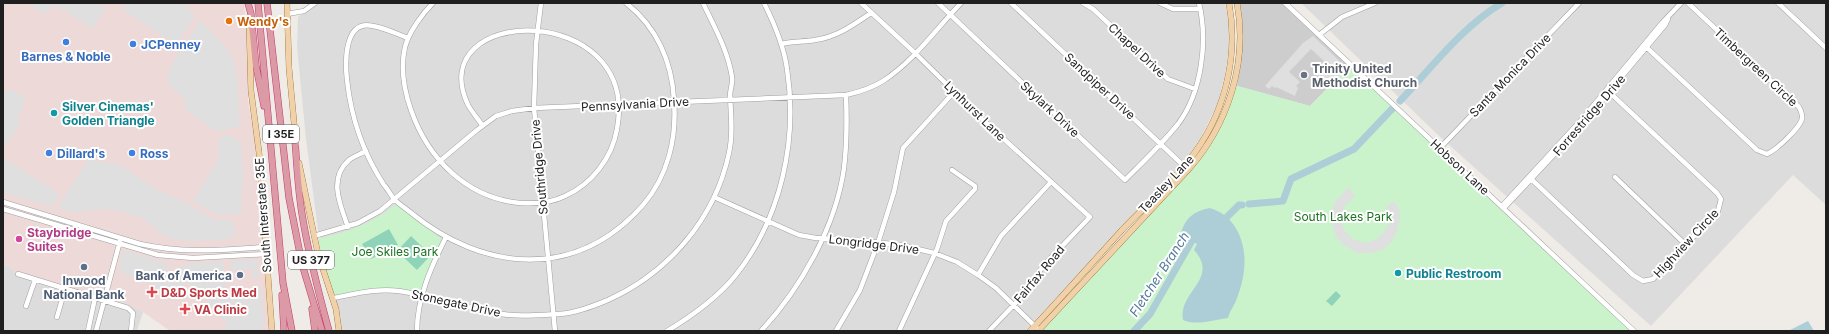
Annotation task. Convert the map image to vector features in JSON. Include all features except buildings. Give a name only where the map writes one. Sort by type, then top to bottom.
[{"type":"highway","points":[[247,3],[251,14],[256,66],[271,143]]},
{"type":"highway","name":"I 35E","points":[[258,3],[283,283],[292,331]]},
{"type":"highway","name":"I 35E","points":[[266,3],[289,198],[302,264],[310,295],[322,331]]},
{"type":"highway","name":"US 377","points":[[295,140],[298,187],[303,220],[312,264],[329,331]]},
{"type":"highway","points":[[283,283],[282,305],[284,331]]},
{"type":"highway","points":[[310,295],[315,331]]},
{"type":"main road","name":"South Interstate 35E","points":[[247,3],[252,108],[259,152],[272,331]]},
{"type":"main road","name":"US 377","points":[[287,3],[295,140]]},
{"type":"main road","name":"Teasley Lane","points":[[1186,168],[1208,132],[1218,112],[1226,86],[1232,47],[1232,27],[1229,3]]},
{"type":"main road","name":"Teasley Lane","points":[[1035,330],[1205,148],[1216,131],[1225,113],[1233,89],[1240,47],[1236,3]]},
{"type":"main road","points":[[295,140],[314,236],[323,275],[333,298],[337,312],[339,331]]},
{"type":"street","points":[[287,14],[304,11],[316,3]]},
{"type":"street","points":[[433,3],[427,9],[408,38],[402,69],[407,98],[423,138],[440,161],[461,181],[483,194],[513,202],[542,203],[557,200],[571,194],[583,186],[597,172],[608,155],[616,136],[619,106],[617,92],[612,77],[604,63],[594,51],[582,42],[568,35],[538,29],[496,33],[479,43],[468,57],[464,67],[462,79],[465,96],[469,107],[482,125]]},
{"type":"street","name":"Southridge Drive","points":[[541,3],[534,84],[534,108],[554,331]]},
{"type":"street","points":[[408,38],[372,25],[359,26],[352,33],[346,62],[348,91],[353,115],[366,152],[376,173],[395,200],[429,227],[446,237],[466,247],[500,257],[547,259],[577,252],[602,241],[625,223],[646,201],[664,171],[671,153],[675,122],[673,80],[664,51],[651,28],[637,12],[626,3]]},
{"type":"street","name":"Stonegate Drive","points":[[333,298],[372,290],[398,291],[497,313],[530,315],[553,314],[580,310],[603,302],[624,293],[649,277],[684,244],[701,220],[714,197],[728,154],[731,122],[731,72],[723,47],[703,3]]},
{"type":"street","points":[[667,331],[689,318],[723,290],[749,258],[768,221],[778,195],[786,162],[790,126],[790,98],[787,68],[781,44],[764,3]]},
{"type":"street","name":"Lynhurst Lane","points":[[861,3],[1032,166],[1090,217]]},
{"type":"street","name":"Skylark Drive","points":[[938,3],[1125,180],[1161,144]]},
{"type":"street","name":"Pennsylvania Drive","points":[[314,236],[348,227],[376,214],[395,200],[482,125],[503,113],[534,108],[619,106],[846,95],[865,90],[884,80],[915,53],[961,3]]},
{"type":"street","name":"Sandpiper Drive","points":[[1011,3],[1186,168]]},
{"type":"street","name":"Chapel Drive","points":[[1083,3],[1093,9],[1168,79],[1195,89]]},
{"type":"street","points":[[1160,3],[1173,9],[1200,9]]},
{"type":"street","points":[[1161,144],[1179,123],[1195,89],[1201,67],[1203,28],[1199,3]]},
{"type":"street","name":"Hobson Lane","points":[[1286,3],[1634,331]]},
{"type":"street","points":[[1319,35],[1342,17],[1375,3]]},
{"type":"street","name":"Santa Monica Drive","points":[[1440,148],[1579,3]]},
{"type":"street","name":"Forrestridge Drive","points":[[1503,207],[1608,91],[1662,23],[1681,3]]},
{"type":"street","name":"Timbergreen Circle","points":[[1645,46],[1760,152],[1767,154],[1774,150],[1799,124],[1802,118],[1799,107],[1688,3]]},
{"type":"street","points":[[1778,3],[1826,48]]},
{"type":"street","points":[[781,44],[799,40],[815,40],[832,36],[842,32],[871,13]]},
{"type":"street","name":"Highview Circle","points":[[1530,178],[1633,275],[1643,281],[1653,279],[1718,211],[1721,204],[1719,196],[1608,91]]},
{"type":"street","points":[[836,331],[860,290],[878,243],[894,192],[903,148],[954,92]]},
{"type":"street","points":[[761,331],[798,284],[822,238],[834,206],[844,168],[848,125],[846,95]]},
{"type":"street","points":[[348,227],[336,187],[340,171],[350,159],[366,152]]},
{"type":"street","points":[[898,331],[934,253],[946,221],[975,189],[975,186],[952,170]]},
{"type":"street","points":[[1615,177],[1686,245]]},
{"type":"street","points":[[978,275],[1001,236],[1051,182]]},
{"type":"street","name":"Longridge Drive","points":[[714,197],[799,235],[901,245],[934,253],[957,262],[978,275],[1013,305],[1035,330]]},
{"type":"street","points":[[3,202],[140,244],[174,251],[266,247]]},
{"type":"street","points":[[3,209],[139,250],[173,257],[193,258],[266,254]]},
{"type":"street","points":[[38,220],[40,213]]},
{"type":"street","name":"Fairfax Road","points":[[989,331],[1027,291],[1043,266],[1090,217]]},
{"type":"street","points":[[113,242],[117,236]]},
{"type":"street","points":[[96,331],[103,301],[120,244],[117,236]]},
{"type":"street","points":[[417,331],[422,296],[431,268],[446,237]]},
{"type":"street","points":[[173,257],[174,251]]},
{"type":"street","points":[[18,274],[128,308],[133,313],[131,331]]},
{"type":"street","points":[[26,306],[35,280]]},
{"type":"street","points":[[56,317],[66,289]]},
{"type":"street","points":[[88,331],[96,298]]},
{"type":"shaded area","points":[[3,3],[244,3],[248,45],[248,101],[256,147],[269,331],[170,331],[143,312],[125,303],[103,301],[18,274],[10,267],[3,265]]},
{"type":"shaded area","points":[[26,3],[53,3],[44,14]]},
{"type":"shaded area","points":[[55,3],[98,3],[106,8],[92,29],[59,7],[58,9],[53,6]]},
{"type":"shaded area","points":[[127,3],[184,3],[195,16],[178,42],[167,39],[123,10]]},
{"type":"shaded area","points":[[319,3],[1225,3],[1229,22],[1229,48],[1218,103],[1200,139],[1186,160],[1025,331],[342,331],[340,315],[318,230],[306,139],[297,47],[298,17]]},
{"type":"shaded area","name":"Trinity United Methodist Church","points":[[1239,3],[1283,3],[1350,65],[1310,106],[1237,86],[1242,38]]},
{"type":"shaded area","points":[[1301,3],[1826,3],[1826,205],[1793,175],[1651,326],[1437,134]]},
{"type":"shaded area","points":[[200,21],[223,43],[233,58],[237,80],[240,125],[238,127],[218,131],[214,130],[185,109],[185,99],[168,84],[168,74],[175,58]]},
{"type":"shaded area","points":[[1313,36],[1347,68],[1330,86],[1324,83],[1326,80],[1321,75],[1319,77],[1314,72],[1324,61],[1311,49],[1289,72],[1300,82],[1296,86],[1298,88],[1295,96],[1276,87],[1275,88],[1272,86],[1269,89],[1265,86],[1303,43]]},
{"type":"shaded area","points":[[12,90],[23,96],[25,100],[18,115],[19,127],[3,149],[3,91]]},
{"type":"shaded area","points":[[230,135],[241,143],[243,177],[241,197],[242,211],[239,214],[217,215],[194,202],[194,199],[218,160],[220,137]]},
{"type":"shaded area","points":[[3,159],[58,193],[59,196],[53,205],[50,206],[3,192]]},
{"type":"shaded area","points":[[91,159],[99,162],[118,164],[161,192],[182,200],[214,220],[232,220],[236,235],[228,239],[191,241],[172,239],[164,236],[141,217],[116,210],[100,209],[73,212],[60,209],[60,204],[88,160]]},
{"type":"shaded area","points":[[1349,187],[1355,196],[1345,206],[1342,223],[1345,231],[1354,240],[1367,243],[1380,237],[1389,224],[1386,207],[1394,201],[1399,209],[1400,219],[1396,234],[1389,245],[1382,250],[1371,253],[1357,253],[1343,245],[1336,237],[1331,221],[1332,211],[1335,202]]},
{"type":"shaded area","points":[[123,250],[169,264],[162,285],[186,264],[223,261],[226,290],[229,292],[261,289],[264,326],[259,331],[222,331],[228,325],[188,282],[173,295],[149,289],[151,282],[119,272]]},
{"type":"shaded area","points":[[257,259],[258,279],[253,279],[252,269],[231,271],[230,261]]},
{"type":"shaded area","points":[[3,265],[10,267],[18,274],[103,301],[125,303],[143,312],[137,331],[3,331]]},
{"type":"green space","name":"South Lakes Park","points":[[1350,65],[1632,331],[1038,331],[1188,170],[1210,141],[1234,85],[1310,106]]},
{"type":"green space","name":"Joe Skiles Park","points":[[396,204],[442,239],[429,267],[420,294],[376,289],[333,294],[326,273],[318,239],[368,222],[378,217]]},
{"type":"green space","points":[[389,229],[398,245],[371,259],[362,244]]},
{"type":"green space","points":[[411,236],[431,255],[417,270],[397,251]]},
{"type":"green space","points":[[1336,291],[1341,296],[1332,306],[1326,301]]},
{"type":"water","points":[[1210,208],[1220,212],[1228,218],[1239,234],[1244,250],[1244,274],[1236,301],[1228,318],[1205,322],[1188,322],[1183,320],[1183,310],[1186,301],[1201,277],[1203,269],[1201,260],[1194,250],[1197,244],[1181,233],[1185,223],[1191,216],[1199,211]]},
{"type":"water","points":[[1808,321],[1814,331],[1788,331]]},
{"type":"waterway","name":"Fletcher Branch","points":[[1400,101],[1461,36],[1487,13],[1502,3]]},
{"type":"waterway","name":"Fletcher Branch","points":[[1249,204],[1283,201],[1291,179],[1354,149],[1392,109]]},
{"type":"waterway","name":"Fletcher Branch","points":[[1220,222],[1239,205],[1242,205]]},
{"type":"waterway","name":"Fletcher Branch","points":[[1134,331],[1150,314],[1194,237],[1198,235]]},
{"type":"place","name":"Wendy's","points":[[229,21]]},
{"type":"place","name":"Barnes & Noble","points":[[66,42]]},
{"type":"place","name":"JCPenney","points":[[133,44]]},
{"type":"place","name":"Trinity United Methodist Church","points":[[1304,75]]},
{"type":"place","name":"Silver Cinemas' Golden Triangle","points":[[54,113]]},
{"type":"place","name":"Dillard's","points":[[49,153]]},
{"type":"place","name":"Ross","points":[[132,153]]},
{"type":"place","name":"Staybridge Suites","points":[[19,239]]},
{"type":"place","name":"Inwood National Bank","points":[[84,267]]},
{"type":"place","name":"Public Restroom","points":[[1398,273]]},
{"type":"place","name":"Bank of America","points":[[240,275]]},
{"type":"place","name":"D&D Sports Med","points":[[152,292]]},
{"type":"place","name":"VA Clinic","points":[[185,309]]}]
